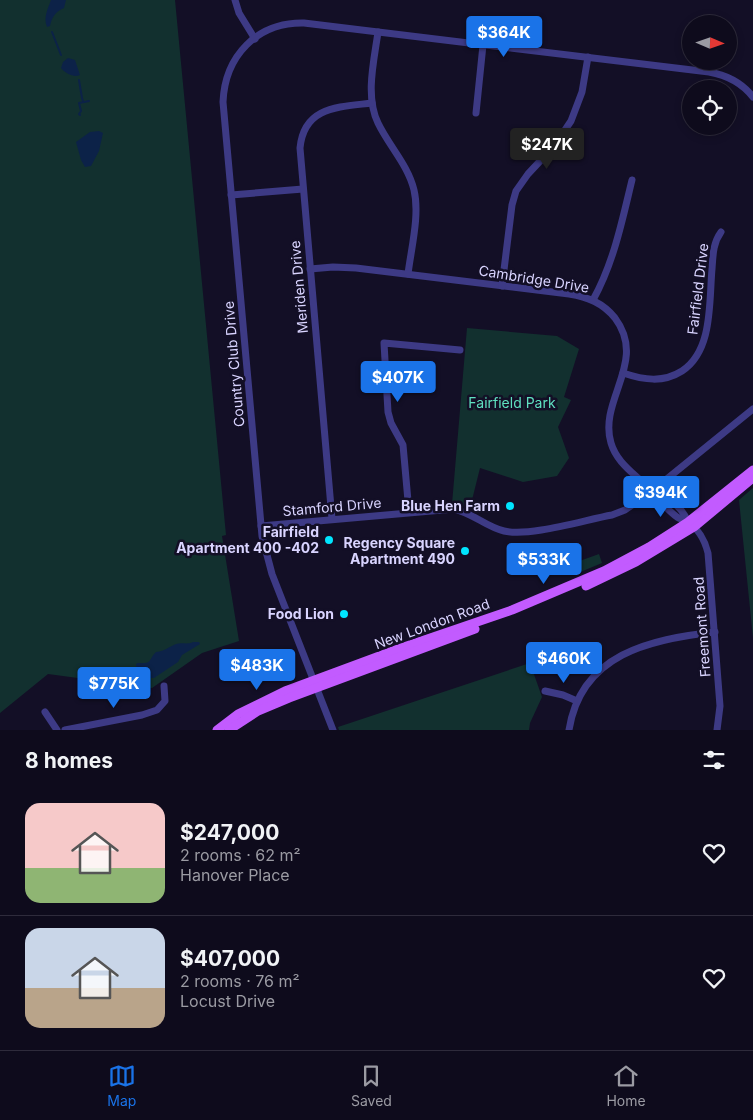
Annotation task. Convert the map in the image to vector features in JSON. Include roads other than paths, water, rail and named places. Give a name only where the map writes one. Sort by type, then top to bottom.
[{"type":"main road","name":"New London Road","points":[[691,524],[753,470]]},
{"type":"main road","name":"New London Road","points":[[229,730],[258,711],[401,648],[512,610],[604,571],[691,524],[753,478]]},
{"type":"main road","name":"New London Road","points":[[217,730],[238,714],[256,704],[315,685]]},
{"type":"street","points":[[235,0],[239,13],[254,39]]},
{"type":"street","name":"Country Club Drive","points":[[315,685],[269,564],[261,526],[223,111],[224,86],[235,58],[242,48],[274,28],[297,23],[715,73],[734,81],[753,97]]},
{"type":"street","points":[[378,32],[372,81],[372,103],[377,122],[409,175],[415,193],[416,210],[408,274]]},
{"type":"street","points":[[476,113],[483,45]]},
{"type":"street","points":[[502,286],[512,205],[516,191],[528,174],[555,145],[571,121],[582,92],[588,57]]},
{"type":"street","name":"Meriden Drive","points":[[332,519],[300,148],[302,134],[308,123],[318,114],[328,109],[372,103]]},
{"type":"street","points":[[593,300],[605,278],[612,259],[632,180]]},
{"type":"street","points":[[231,195],[303,189]]},
{"type":"street","name":"Fairfield Drive","points":[[623,373],[645,379],[666,378],[684,370],[698,355],[706,336],[714,250],[721,232]]},
{"type":"street","name":"Cambridge Drive","points":[[310,269],[346,267],[569,294],[593,300],[612,314],[623,333],[627,356],[610,418],[611,444],[621,461],[652,491],[659,501],[678,518],[691,524]]},
{"type":"street","points":[[410,512],[403,445],[391,423],[388,412],[384,343],[460,350]]},
{"type":"street","name":"Stamford Drive","points":[[261,526],[454,509],[468,513],[504,531],[529,532],[619,513],[652,491],[753,409]]},
{"type":"street","name":"Freemont Road","points":[[691,524],[704,542],[708,553],[720,706],[717,730]]},
{"type":"street","points":[[569,730],[577,701],[595,674],[620,656],[656,641],[715,632]]},
{"type":"street","points":[[315,685],[333,730]]},
{"type":"street","points":[[65,730],[93,727],[157,710],[165,701],[164,686]]},
{"type":"street","points":[[545,691],[563,695],[577,701]]},
{"type":"street","points":[[46,712],[57,730]]},
{"type":"water","points":[[51,0],[66,0],[64,8],[56,13],[50,26],[47,27],[46,16]]},
{"type":"water","points":[[68,58],[75,60],[80,75],[75,76],[61,68],[63,62]]},
{"type":"water","points":[[99,131],[103,133],[99,151],[91,166],[85,167],[76,142],[90,132]]},
{"type":"water","points":[[199,642],[200,644],[182,655],[178,662],[154,678],[143,678],[137,673],[136,664],[150,661],[156,652],[176,644]]},
{"type":"waterway","points":[[52,32],[61,55]]},
{"type":"waterway","points":[[79,80],[83,101]]},
{"type":"waterway","points":[[80,115],[79,103],[89,101]]},
{"type":"place","name":"Blue Hen Farm","points":[[510,506]]},
{"type":"place","name":"Fairfield Apartment 400 -402","points":[[329,540]]},
{"type":"place","name":"Regency Square Apartment 490","points":[[465,551]]},
{"type":"place","name":"Food Lion","points":[[344,614]]},
{"type":"park label","name":"Fairfield Park","points":[[512,403]]}]
